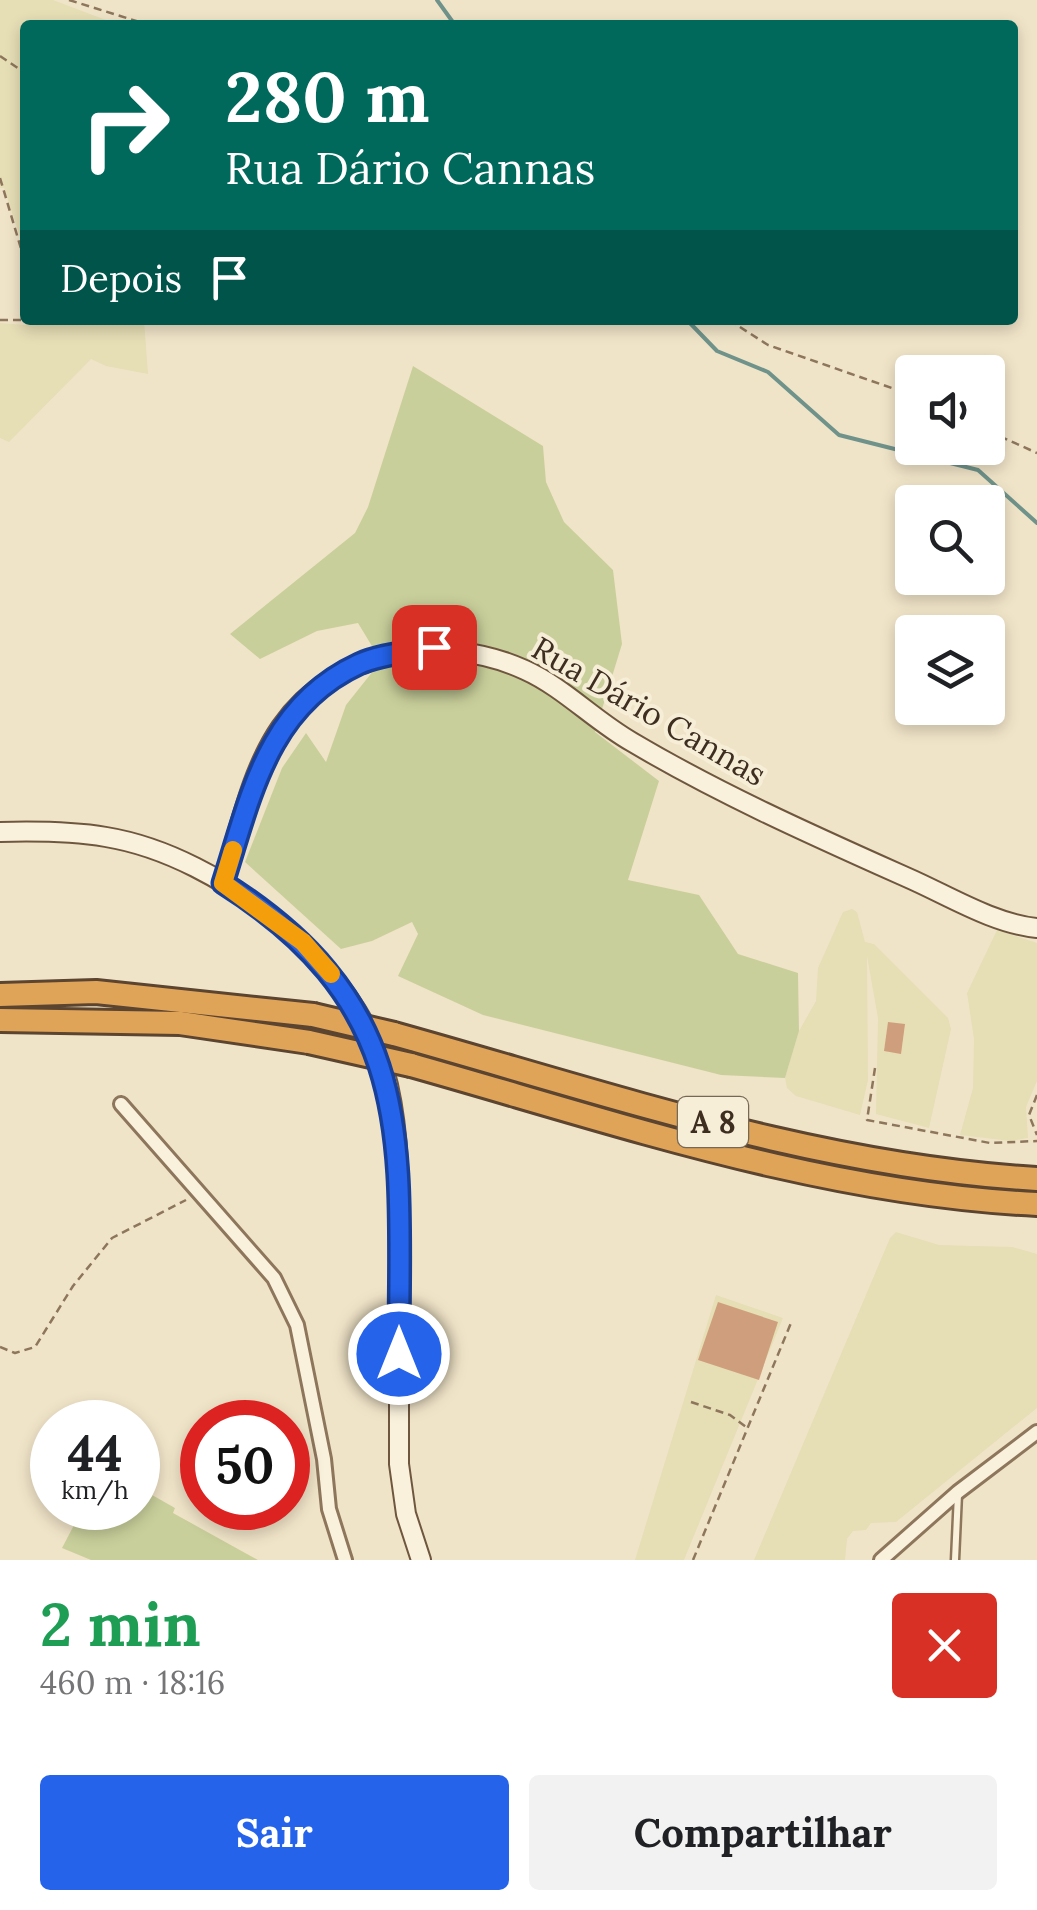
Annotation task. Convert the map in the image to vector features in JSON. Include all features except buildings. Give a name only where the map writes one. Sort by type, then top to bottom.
[{"type":"highway","name":"A 8","points":[[0,995],[96,992],[314,1015],[807,1148],[889,1165],[1037,1179]]},
{"type":"highway","name":"A 8","points":[[0,1020],[180,1023],[309,1042],[411,1066],[791,1171],[890,1190],[1037,1204]]},
{"type":"street","name":"Rua Dário Cannas","points":[[223,883],[260,766],[281,726],[313,692],[362,662],[434,647],[527,670],[630,742],[734,797],[991,915],[1037,928]]},
{"type":"street","points":[[0,832],[47,830],[110,837],[223,883],[303,942],[340,984],[388,1082],[399,1150],[399,1464],[406,1514],[420,1560]]},
{"type":"street","points":[[120,1104],[196,1191],[236,1230],[274,1278],[296,1325],[324,1459],[330,1508],[346,1560]]},
{"type":"street","points":[[881,1560],[958,1492],[1037,1432]]},
{"type":"lane","points":[[955,1560],[958,1492]]},
{"type":"path","points":[[69,0],[133,20]]},
{"type":"path","points":[[0,178],[20,245]]},
{"type":"path","points":[[738,325],[768,345],[895,389]]},
{"type":"path","points":[[1005,439],[1037,453]]},
{"type":"path","points":[[874,1068],[867,1120],[990,1142],[1037,1141]]},
{"type":"path","points":[[1037,1095],[1029,1115],[1037,1135]]},
{"type":"path","points":[[0,1347],[15,1353],[34,1347],[73,1286],[112,1238],[182,1204],[196,1191]]},
{"type":"path","points":[[693,1560],[790,1323]]},
{"type":"path","points":[[691,1402],[730,1415],[747,1428]]},
{"type":"shaded area","points":[[0,0],[53,0],[106,20],[20,20],[20,237],[4,188],[0,188]]},
{"type":"shaded area","points":[[0,323],[144,325],[148,374],[91,359],[9,442],[0,438]]},
{"type":"shaded area","points":[[843,912],[857,912],[865,942],[874,944],[948,1018],[951,1029],[929,1128],[876,1114],[878,1018],[867,956],[868,1080],[860,1115],[796,1096],[787,1088],[785,1078],[799,1031],[816,1001],[818,968]]},
{"type":"shaded area","points":[[997,930],[1037,943],[1037,1081],[1026,1107],[1028,1138],[1011,1141],[960,1135],[973,1088],[974,1039],[967,993]]},
{"type":"shaded area","points":[[896,1232],[939,1245],[1012,1247],[1037,1254],[1037,1408],[896,1522],[871,1523],[866,1530],[853,1531],[847,1539],[845,1560],[754,1560],[890,1238]]},
{"type":"shaded area","points":[[716,1295],[783,1318],[684,1560],[635,1560]]},
{"type":"green space","points":[[413,366],[543,446],[546,482],[564,522],[613,570],[622,644],[595,732],[659,781],[628,880],[699,895],[738,954],[798,973],[799,1031],[785,1078],[721,1075],[483,1015],[398,976],[418,934],[412,922],[372,941],[341,949],[245,862],[282,768],[306,733],[326,762],[346,705],[381,661],[358,623],[317,631],[260,659],[230,634],[355,533],[368,507]]},
{"type":"green space","points":[[160,1499],[175,1508],[173,1513],[180,1517],[180,1530],[204,1530],[258,1560],[91,1560],[62,1548],[71,1530],[160,1530]]},
{"type":"waterway","points":[[437,0],[451,20]]},
{"type":"waterway","points":[[692,325],[717,351],[768,372],[839,435],[978,470],[1037,523]]},
{"type":"slow traffic","points":[[233,850],[223,883],[261,907],[303,942],[331,974]]},
{"type":"route","points":[[399,1354],[399,1150],[388,1082],[340,984],[303,942],[261,907],[223,883],[260,766],[281,726],[313,692],[362,662],[434,647]]}]
